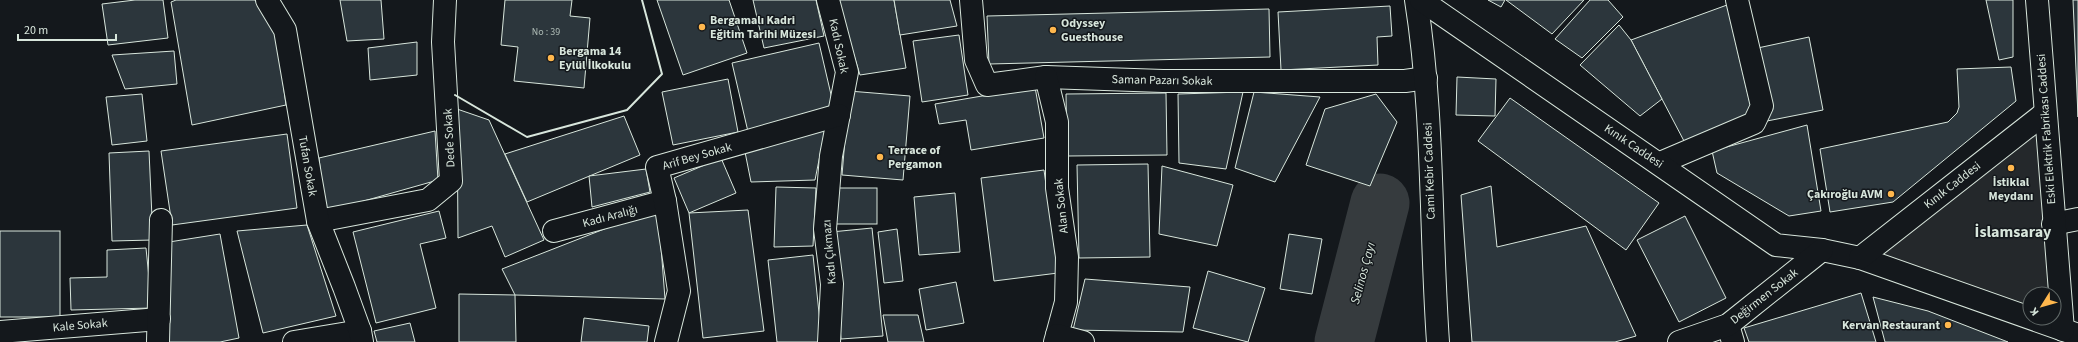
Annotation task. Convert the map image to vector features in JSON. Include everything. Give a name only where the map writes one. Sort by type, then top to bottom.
[{"type":"street","name":"Tufan Sokak","points":[[267,0],[285,30],[318,221],[361,336]]},
{"type":"street","name":"Dede Sokak","points":[[318,221],[428,200],[451,181],[443,42],[445,0]]},
{"type":"street","name":"Kadı Sokak","points":[[828,0],[847,72],[839,115]]},
{"type":"street","name":"Saman Pazarı Sokak","points":[[971,0],[976,60],[987,85],[1046,77],[1163,81],[1405,81],[1426,78]]},
{"type":"street","name":"Cami Kebir Caddesi","points":[[1416,0],[1426,78],[1434,282],[1438,342]]},
{"type":"street","name":"Kınık Caddesi","points":[[1421,0],[1660,163],[1776,245],[1822,250],[1860,258],[2070,333]]},
{"type":"street","points":[[1660,163],[1754,123],[1762,106],[1737,0]]},
{"type":"street","name":"Eski Elektrik Fabrikası Caddesi","points":[[2037,0],[2054,224],[2070,333]]},
{"type":"street","name":"Alan Sokak","points":[[1046,77],[1057,122],[1057,188],[1067,257],[1066,302],[1056,338]]},
{"type":"street","name":"Kınık Caddesi","points":[[1860,258],[2045,113]]},
{"type":"street","name":"Arif Bey Sokak","points":[[666,342],[680,291],[665,201],[657,167],[839,115]]},
{"type":"street","name":"Kadı Çıkmazı","points":[[829,342],[832,284],[825,229],[831,156],[839,115]]},
{"type":"street","name":"Kadı Aralığı","points":[[554,231],[665,201]]},
{"type":"street","points":[[158,342],[161,220]]},
{"type":"street","points":[[2054,224],[2078,220]]},
{"type":"street","name":"Değirmen Sokak","points":[[1679,342],[1731,334],[1822,250]]},
{"type":"street","name":"Kale Sokak","points":[[0,332],[159,319]]},
{"type":"street","points":[[294,342],[361,336]]},
{"type":"street","points":[[1056,338],[1083,342]]},
{"type":"shaded area","name":"İstiklal Meydanı","points":[[2045,113],[2059,286],[2022,286],[2022,315],[1860,258]]},
{"type":"shaded area","name":"İstiklal Meydanı","points":[[2062,318],[2063,330],[2052,326],[2062,326]]},
{"type":"building","points":[[135,0],[163,0],[168,38],[108,45],[102,4]]},
{"type":"building","points":[[176,0],[255,0],[277,38],[286,105],[192,125],[171,2]]},
{"type":"building","points":[[340,0],[381,0],[384,39],[347,41]]},
{"type":"building","name":"Bergama 14 Eylül İlkokulu","points":[[505,0],[572,0],[570,16],[590,18],[584,88],[514,81],[518,47],[501,45]]},
{"type":"building","name":"Bergamalı Kadri Eğitim Tarihi Müzesi","points":[[657,0],[729,0],[747,53],[683,75]]},
{"type":"building","points":[[753,0],[816,0],[824,36],[764,48]]},
{"type":"building","points":[[837,0],[894,0],[906,68],[860,75]]},
{"type":"building","points":[[894,0],[950,0],[957,26],[900,35]]},
{"type":"building","points":[[1488,0],[1505,0],[1501,7]]},
{"type":"building","points":[[1506,0],[1584,0],[1552,34]]},
{"type":"building","points":[[1590,0],[1608,0],[1623,17],[1582,58],[1555,39]]},
{"type":"building","points":[[1986,0],[2013,0],[2013,57],[1999,60]]},
{"type":"building","points":[[2073,0],[2078,0],[2078,117]]},
{"type":"building","points":[[1727,5],[1753,116],[1684,141],[1631,40]]},
{"type":"building","points":[[1390,6],[1392,36],[1377,37],[1378,65],[1281,70],[1278,12]]},
{"type":"building","points":[[1269,9],[1270,57],[989,64],[987,16]]},
{"type":"building","points":[[1619,25],[1631,40],[1662,99],[1640,116],[1580,65]]},
{"type":"building","points":[[959,35],[968,95],[922,102],[913,41]]},
{"type":"building","points":[[1809,37],[1823,110],[1767,121],[1753,49]]},
{"type":"building","points":[[417,42],[417,75],[370,80],[368,48]]},
{"type":"building","points":[[819,43],[836,116],[749,136],[732,63]]},
{"type":"building","points":[[174,51],[177,84],[125,89],[112,55]]},
{"type":"building","points":[[2011,67],[2016,101],[1893,202],[1830,212],[1820,149],[1948,122],[1957,113],[1959,107],[1957,69]]},
{"type":"building","points":[[1457,77],[1496,79],[1495,116],[1456,115]]},
{"type":"building","points":[[728,79],[738,132],[673,145],[662,92]]},
{"type":"building","points":[[1035,87],[1044,138],[971,150],[966,120],[939,124],[935,104]]},
{"type":"building","points":[[849,91],[910,96],[903,180],[842,175]]},
{"type":"building","points":[[1243,92],[1226,169],[1179,163],[1178,94]]},
{"type":"building","points":[[1254,92],[1320,97],[1275,182],[1235,168]]},
{"type":"building","points":[[1166,93],[1167,155],[1067,156],[1066,94]]},
{"type":"building","points":[[142,94],[147,141],[112,145],[106,97]]},
{"type":"building","points":[[1376,94],[1397,122],[1370,186],[1306,165],[1325,109]]},
{"type":"building","points":[[1510,98],[1659,203],[1626,250],[1478,141]]},
{"type":"building","points":[[457,109],[489,120],[544,240],[505,257],[492,226],[458,238]]},
{"type":"building","points":[[624,116],[640,155],[527,202],[505,154]]},
{"type":"building","points":[[1807,125],[1821,211],[1789,216],[1717,173],[1712,151]]},
{"type":"building","points":[[825,130],[815,180],[751,182],[745,152]]},
{"type":"building","points":[[435,131],[438,180],[325,212],[319,158]]},
{"type":"building","points":[[287,134],[297,208],[172,225],[161,151]]},
{"type":"building","points":[[149,151],[153,240],[112,241],[109,153]]},
{"type":"building","points":[[721,158],[736,193],[689,213],[674,178]]},
{"type":"building","points":[[1148,164],[1150,257],[1079,258],[1077,165]]},
{"type":"building","points":[[1162,166],[1233,185],[1217,246],[1159,234]]},
{"type":"building","points":[[646,169],[650,192],[592,207],[589,176]]},
{"type":"building","points":[[1044,170],[1058,273],[994,281],[981,178]]},
{"type":"building","points":[[1491,186],[1497,247],[1586,226],[1636,336],[1615,342],[1472,342],[1461,195]]},
{"type":"building","points":[[776,187],[816,188],[813,246],[774,247]]},
{"type":"building","points":[[832,188],[877,188],[877,224],[832,224]]},
{"type":"building","points":[[955,193],[960,252],[919,255],[914,197]]},
{"type":"building","points":[[658,208],[665,299],[515,295],[502,269]]},
{"type":"building","points":[[748,210],[764,331],[703,338],[689,213]]},
{"type":"building","points":[[439,211],[446,238],[420,244],[436,308],[376,323],[353,232]]},
{"type":"building","points":[[1685,216],[1726,298],[1679,322],[1637,240]]},
{"type":"building","points":[[307,225],[336,316],[263,333],[237,231]]},
{"type":"building","points":[[872,228],[883,336],[841,339],[831,232]]},
{"type":"building","points":[[897,229],[903,281],[884,283],[878,232]]},
{"type":"building","points":[[0,231],[60,231],[60,317],[0,317]]},
{"type":"building","points":[[220,234],[239,338],[220,342],[169,342],[169,242]]},
{"type":"building","points":[[1289,234],[1322,239],[1312,294],[1280,289]]},
{"type":"building","points":[[146,248],[152,308],[71,310],[70,278],[107,277],[107,250]]},
{"type":"building","points":[[813,255],[822,342],[777,342],[768,260]]},
{"type":"building","points":[[1208,271],[1265,288],[1248,342],[1193,328]]},
{"type":"building","points":[[1085,279],[1190,287],[1183,332],[1073,330]]},
{"type":"building","points":[[956,282],[964,323],[926,330],[919,289]]},
{"type":"building","points":[[1861,293],[1876,342],[1749,342],[1744,328]]},
{"type":"building","points":[[459,294],[515,295],[516,342],[459,342]]},
{"type":"building","points":[[1873,297],[1928,311],[2008,342],[1885,342]]},
{"type":"building","points":[[883,315],[918,315],[924,342],[888,342]]},
{"type":"building","points":[[584,318],[649,326],[647,342],[581,342]]},
{"type":"building","points":[[410,323],[415,342],[377,342],[374,331]]},
{"type":"waterway","name":"Selinos Çayı","points":[[1344,342],[1380,203]]},
{"type":"wall","points":[[455,95],[527,137],[627,110],[662,74],[642,0]]},
{"type":"place","name":"Bergamalı Kadri Eğitim Tarihi Müzesi","points":[[702,27]]},
{"type":"place","name":"Odyssey Guesthouse","points":[[1053,30]]},
{"type":"place","name":"Bergama 14 Eylül İlkokulu","points":[[551,58]]},
{"type":"place","name":"Terrace of Pergamon","points":[[880,157]]},
{"type":"place","name":"İstiklal Meydanı","points":[[2011,168]]},
{"type":"place","name":"Çakıroğlu AVM","points":[[1891,194]]},
{"type":"place","name":"Kervan Restaurant","points":[[1948,325]]},
{"type":"district","name":"İslamsaray","points":[[2013,231]]}]
